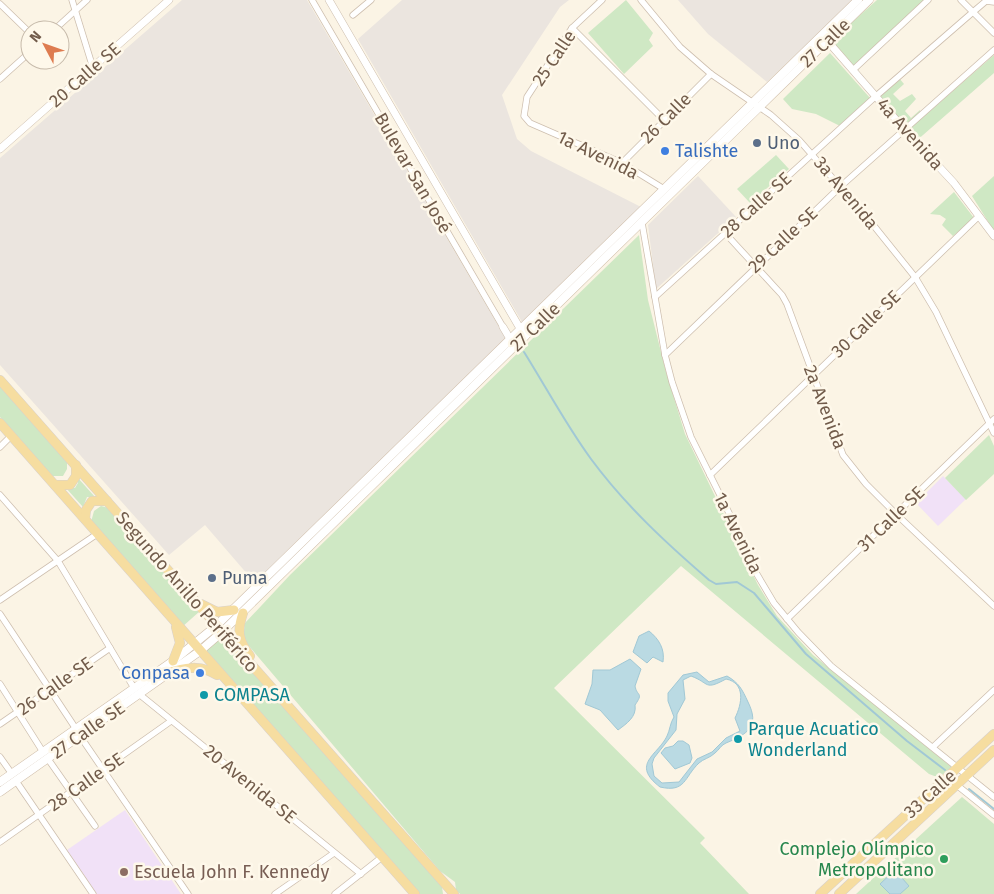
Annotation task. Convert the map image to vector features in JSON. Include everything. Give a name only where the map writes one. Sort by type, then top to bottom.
[{"type":"main road","name":"27 Calle","points":[[825,38],[858,0]]},
{"type":"main road","name":"27 Calle","points":[[219,629],[234,610],[664,189],[825,38],[869,0]]},
{"type":"main road","name":"27 Calle","points":[[197,648],[243,612],[642,223],[756,104]]},
{"type":"main road","name":"Segundo Anillo Periférico","points":[[0,380],[454,894]]},
{"type":"main road","name":"Segundo Anillo Periférico","points":[[0,423],[415,894]]},
{"type":"main road","points":[[54,485],[70,485],[76,476],[76,466]]},
{"type":"main road","points":[[85,519],[86,510],[92,501],[106,501]]},
{"type":"main road","points":[[191,597],[217,612],[234,610]]},
{"type":"main road","points":[[243,612],[238,633],[240,641],[279,696]]},
{"type":"main road","points":[[173,661],[180,643],[175,622]]},
{"type":"main road","name":"27 Calle SE","points":[[0,792],[14,778],[136,691],[173,661],[197,648]]},
{"type":"main road","name":"27 Calle SE","points":[[136,691],[170,672],[197,648]]},
{"type":"main road","points":[[170,672],[191,667],[204,667],[226,680]]},
{"type":"main road","name":"33 Calle","points":[[820,894],[994,734]]},
{"type":"main road","name":"33 Calle","points":[[839,894],[994,750]]},
{"type":"main road","name":"27 Calle SE","points":[[0,782],[14,778]]},
{"type":"main road","points":[[446,884],[448,894]]},
{"type":"street","points":[[72,0],[93,68]]},
{"type":"street","points":[[65,20],[87,0]]},
{"type":"street","name":"20 Calle SE","points":[[0,149],[169,0]]},
{"type":"street","name":"Bulevar San José","points":[[312,0],[514,347]]},
{"type":"street","name":"Bulevar San José","points":[[330,0],[525,337]]},
{"type":"street","points":[[353,15],[371,0]]},
{"type":"street","name":"25 Calle","points":[[530,123],[524,116],[524,104],[572,28],[602,0]]},
{"type":"street","name":"3a Avenida","points":[[640,0],[680,47],[711,74],[783,124],[840,187],[915,277],[936,312],[992,421],[994,433]]},
{"type":"street","points":[[853,70],[928,0]]},
{"type":"street","points":[[960,0],[994,33]]},
{"type":"street","name":"28 Calle SE","points":[[655,297],[875,97],[972,12],[986,1],[994,2]]},
{"type":"street","points":[[0,4],[20,23]]},
{"type":"street","points":[[572,28],[664,120]]},
{"type":"street","name":"4a Avenida","points":[[825,38],[904,130],[954,183],[994,236]]},
{"type":"street","name":"29 Calle SE","points":[[665,355],[755,266],[840,187],[994,50]]},
{"type":"street","points":[[0,79],[20,61]]},
{"type":"street","name":"26 Calle","points":[[622,163],[711,74]]},
{"type":"street","name":"1a Avenida","points":[[530,123],[622,163],[664,189]]},
{"type":"street","name":"30 Calle SE","points":[[710,475],[979,216]]},
{"type":"street","name":"1a Avenida","points":[[642,223],[665,355],[672,382],[691,438],[763,586],[787,619],[831,666],[967,776]]},
{"type":"street","name":"2a Avenida","points":[[725,233],[782,295],[787,304],[843,455],[866,484],[994,606]]},
{"type":"street","name":"31 Calle SE","points":[[787,619],[992,421]]},
{"type":"street","points":[[0,447],[11,436]]},
{"type":"street","name":"20 Avenida SE","points":[[0,494],[58,560],[136,691],[361,874]]},
{"type":"street","points":[[0,600],[97,534]]},
{"type":"street","points":[[0,614],[188,894]]},
{"type":"street","name":"26 Calle SE","points":[[0,724],[110,648]]},
{"type":"street","points":[[0,684],[95,826]]},
{"type":"street","points":[[933,747],[994,690]]},
{"type":"street","name":"28 Calle SE","points":[[0,842],[172,721]]},
{"type":"street","points":[[0,757],[93,894]]},
{"type":"street","points":[[967,776],[994,797]]},
{"type":"street","points":[[948,778],[994,815]]},
{"type":"street","points":[[274,894],[334,853]]},
{"type":"street","points":[[335,894],[382,858]]},
{"type":"shaded area","points":[[182,0],[307,0],[506,339],[255,583],[205,525],[169,555],[0,365],[0,158]]},
{"type":"shaded area","points":[[402,0],[569,0],[560,7],[502,95],[517,139],[531,151],[641,207],[522,322],[358,39]]},
{"type":"shaded area","points":[[678,0],[853,0],[767,82],[708,34]]},
{"type":"shaded area","points":[[698,176],[736,217],[656,289],[648,225]]},
{"type":"shaded area","points":[[943,476],[966,499],[938,526],[916,503]]},
{"type":"shaded area","name":"Escuela John F. Kennedy","points":[[125,810],[181,894],[97,894],[67,850]]},
{"type":"green space","points":[[626,0],[653,33],[649,40],[653,46],[624,74],[588,33]]},
{"type":"green space","points":[[877,0],[927,0],[853,67],[830,42]]},
{"type":"green space","points":[[830,53],[870,98],[840,126],[816,114],[792,109],[783,99]]},
{"type":"green space","points":[[994,55],[994,73],[915,142],[876,98],[899,78],[904,84],[893,94],[900,101],[912,94],[916,99],[905,111],[911,118],[920,110],[922,118]]},
{"type":"green space","points":[[776,155],[789,169],[750,203],[737,189]]},
{"type":"green space","points":[[994,176],[994,231],[972,196]]},
{"type":"green space","points":[[954,192],[974,218],[953,236],[942,225],[946,219],[940,215],[930,214]]},
{"type":"green space","points":[[639,235],[648,300],[666,372],[685,434],[758,585],[777,616],[813,655],[954,769],[937,777],[929,774],[681,566],[554,688],[705,838],[700,843],[749,894],[460,894],[456,890],[455,882],[440,871],[243,639],[245,623],[290,575]]},
{"type":"green space","points":[[0,386],[67,461],[67,469],[63,476],[50,476],[0,417]]},
{"type":"green space","points":[[989,435],[994,446],[994,474],[966,500],[945,478]]},
{"type":"green space","points":[[78,478],[95,497],[87,497],[83,507],[66,488],[75,488]]},
{"type":"green space","points":[[101,506],[109,508],[200,611],[182,627],[91,522],[94,511]]},
{"type":"green space","points":[[222,633],[442,887],[443,894],[417,894],[201,651]]},
{"type":"green space","name":"Complejo Olímpico Metropolitano","points":[[962,797],[994,824],[994,894],[856,894]]},
{"type":"water","points":[[649,631],[656,637],[660,645],[663,653],[663,662],[653,657],[647,663],[633,652],[639,636]]},
{"type":"water","points":[[630,659],[641,669],[635,686],[639,696],[633,717],[618,730],[600,710],[585,704],[592,684],[593,670],[610,670]]},
{"type":"water","points":[[697,672],[709,682],[727,676],[740,687],[746,697],[753,717],[752,723],[746,732],[724,744],[713,755],[702,760],[680,786],[675,788],[660,787],[651,779],[647,772],[647,766],[649,760],[668,734],[674,717],[668,701],[668,693],[683,675]],"holes":[[[691,676],[707,685],[714,685],[726,679],[737,685],[741,701],[735,718],[740,731],[726,738],[712,752],[697,759],[679,782],[662,783],[654,776],[652,764],[654,758],[676,730],[677,714],[685,699],[683,680]]]},
{"type":"water","points":[[678,741],[683,741],[689,745],[692,758],[690,763],[675,769],[661,753],[665,748],[673,746]]},
{"type":"water","points":[[895,870],[909,886],[900,894],[890,894],[880,884]]},
{"type":"waterway","points":[[524,352],[591,459],[647,523],[709,580],[716,584],[737,582],[754,593],[806,654],[907,741],[945,770]]},
{"type":"waterway","points":[[969,789],[994,809]]},
{"type":"place","name":"Uno","points":[[757,143]]},
{"type":"place","name":"Talishte","points":[[665,151]]},
{"type":"place","name":"Puma","points":[[212,578]]},
{"type":"place","name":"Conpasa","points":[[200,673]]},
{"type":"place","name":"COMPASA","points":[[204,695]]},
{"type":"place","name":"Parque Acuatico Wonderland","points":[[738,739]]},
{"type":"place","name":"Complejo Olímpico Metropolitano","points":[[944,859]]},
{"type":"place","name":"Escuela John F. Kennedy","points":[[124,872]]}]
